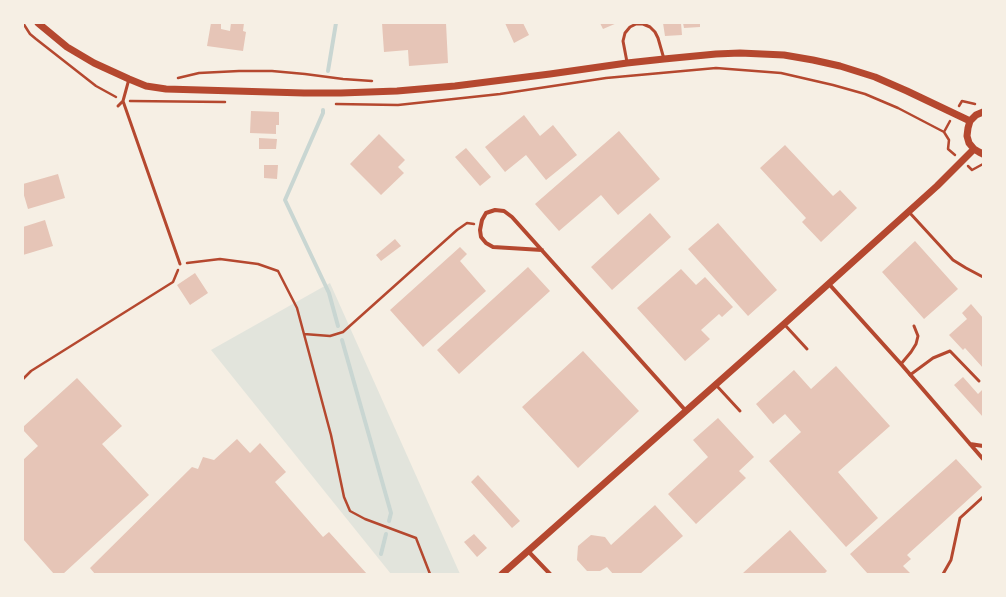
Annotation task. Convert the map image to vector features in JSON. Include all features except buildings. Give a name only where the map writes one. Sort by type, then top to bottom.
[{"type":"street","points":[[38,23],[67,47],[94,63],[146,86],[166,89],[304,93],[397,90],[455,86],[627,63],[740,53],[784,56],[840,66],[875,77],[907,90],[970,121]]},
{"type":"street","points":[[983,112],[976,115],[970,121],[967,136],[974,149],[983,154]]},
{"type":"street","points":[[502,574],[686,412],[909,212],[974,149]]},
{"type":"street","points":[[542,250],[493,247],[486,243],[481,237],[480,230],[482,220],[486,214],[495,210],[504,211],[512,217],[542,250],[686,412]]},
{"type":"street","points":[[829,284],[901,364],[983,459]]},
{"type":"street","points":[[970,444],[983,446]]},
{"type":"street","points":[[528,551],[550,574]]},
{"type":"lane","points":[[627,63],[623,41],[625,33],[630,27],[636,24],[643,24],[650,27],[655,32],[664,59]]},
{"type":"lane","points":[[118,106],[123,101],[129,79]]},
{"type":"lane","points":[[123,101],[180,264]]},
{"type":"lane","points":[[909,212],[953,260],[983,276]]},
{"type":"lane","points":[[784,324],[807,349]]},
{"type":"lane","points":[[901,364],[916,344],[918,336],[914,326]]},
{"type":"lane","points":[[910,375],[933,358],[950,350],[979,381]]},
{"type":"lane","points":[[716,385],[740,411]]},
{"type":"lane","points":[[943,574],[950,560],[960,518],[983,497]]},
{"type":"path","points":[[23,23],[30,34],[96,86],[123,101],[231,102]]},
{"type":"path","points":[[341,105],[398,105],[500,94],[606,78],[716,68],[781,74],[833,84],[865,94],[898,108],[944,132]]},
{"type":"path","points":[[166,89],[169,80],[199,73],[272,71],[343,79]]},
{"type":"path","points":[[304,334],[330,336],[343,332],[457,230],[467,224],[481,224]]},
{"type":"path","points":[[23,379],[31,371],[172,282],[180,264],[220,259],[258,264],[278,271],[297,308],[331,435],[344,497],[350,511],[365,519],[416,538],[430,574]]},
{"type":"shaded area","points":[[330,283],[460,574],[391,574],[211,350]]},
{"type":"waterway","points":[[328,71],[336,23]]},
{"type":"waterway","points":[[323,110],[285,200],[329,293],[338,326]]},
{"type":"waterway","points":[[342,340],[391,513],[389,521]]},
{"type":"waterway","points":[[381,554],[386,534]]}]
